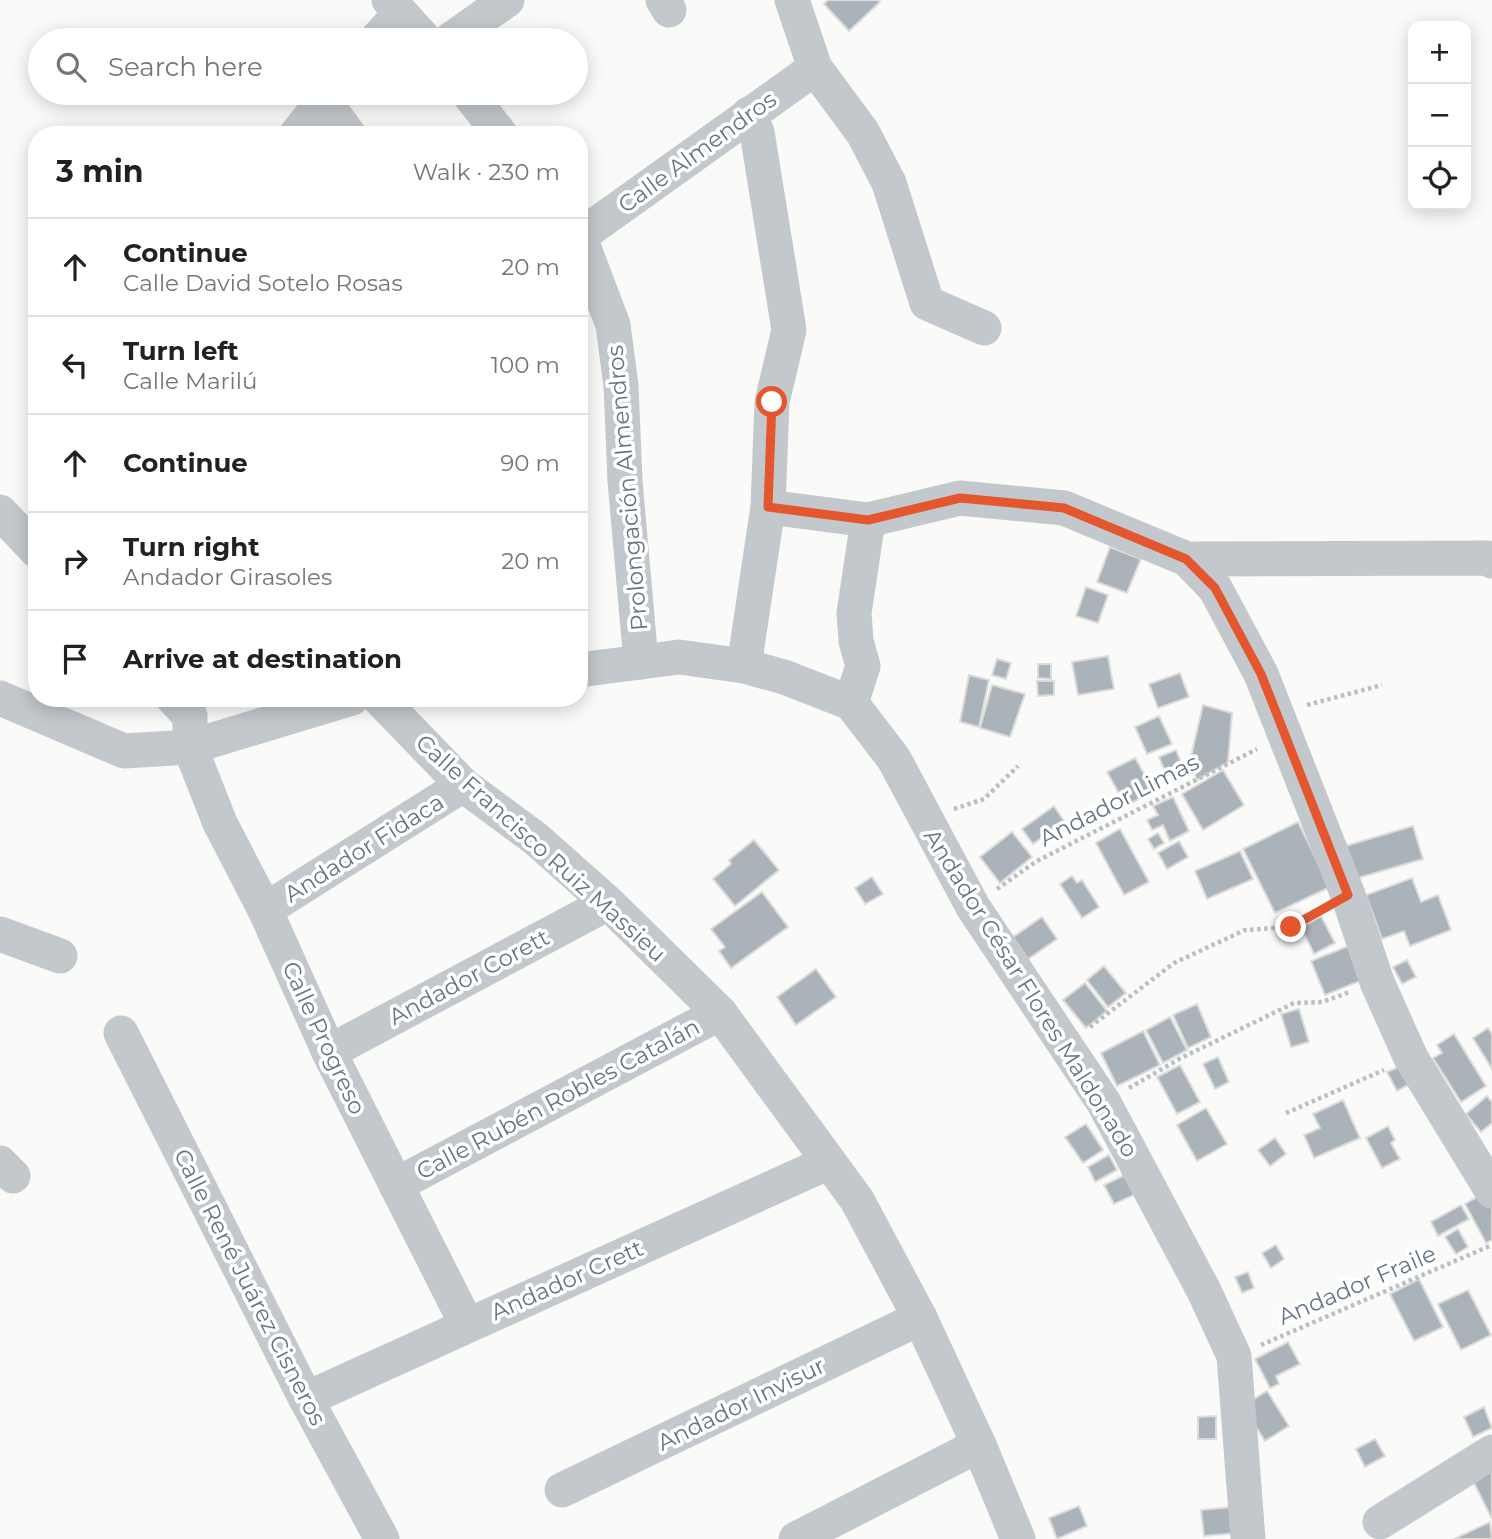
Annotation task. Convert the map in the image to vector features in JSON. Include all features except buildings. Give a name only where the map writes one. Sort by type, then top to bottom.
[{"type":"street","points":[[467,28],[508,0]]},
{"type":"street","points":[[792,0],[815,68],[863,134],[889,183],[927,303],[984,328]]},
{"type":"street","points":[[388,18],[405,28]]},
{"type":"street","name":"Calle Almendros","points":[[588,230],[815,68]]},
{"type":"street","points":[[303,126],[319,105]]},
{"type":"street","points":[[331,105],[344,126]]},
{"type":"street","points":[[477,105],[494,126]]},
{"type":"street","points":[[744,666],[768,507],[772,402],[789,330],[757,132],[749,114]]},
{"type":"street","name":"Prolongación Almendros","points":[[588,258],[613,325],[621,386],[625,481],[641,662]]},
{"type":"street","points":[[768,507],[868,520],[960,498],[1064,508],[1186,559],[1215,588],[1282,723],[1348,895],[1377,982],[1411,1058],[1492,1192]]},
{"type":"street","points":[[0,512],[28,542]]},
{"type":"street","points":[[588,669],[679,657],[744,666],[784,677],[851,703],[863,666],[856,640],[854,613],[868,520]]},
{"type":"street","points":[[1186,559],[1488,558],[1492,561]]},
{"type":"street","points":[[0,698],[124,751],[190,715],[266,707]]},
{"type":"street","name":"Andador César Flores Maldonado","points":[[851,703],[894,759],[923,819],[973,907],[1104,1103],[1204,1291],[1234,1356],[1248,1539]]},
{"type":"street","name":"Calle Francisco Ruiz Massieu","points":[[388,707],[463,785],[536,839],[608,903],[720,1013],[857,1200],[920,1318],[979,1445],[1018,1539]]},
{"type":"street","name":"Calle Progreso","points":[[190,715],[220,823],[264,910],[329,1052],[467,1325]]},
{"type":"street","name":"Andador Fidaca","points":[[264,910],[463,785]]},
{"type":"street","name":"Andador Corett","points":[[329,1052],[608,903]]},
{"type":"street","points":[[0,934],[60,956]]},
{"type":"street","name":"Calle Rubén Robles Catalán","points":[[396,1185],[720,1013]]},
{"type":"street","name":"Calle René Juárez Cisneros","points":[[121,1033],[306,1399],[382,1539]]},
{"type":"street","name":"Andador Crett","points":[[306,1399],[829,1162]]},
{"type":"street","name":"Andador Invisur","points":[[562,1490],[920,1318]]},
{"type":"street","points":[[796,1539],[979,1445]]},
{"type":"street","points":[[1380,1522],[1492,1452]]},
{"type":"path","name":"Andador Limas","points":[[973,907],[1037,861],[1282,723],[1382,685]]},
{"type":"path","points":[[923,819],[984,799],[1018,766]]},
{"type":"path","points":[[1066,1045],[1174,963],[1245,930],[1291,927],[1348,895]]},
{"type":"path","points":[[1104,1103],[1181,1059],[1294,1003],[1322,1002],[1377,982]]},
{"type":"path","points":[[1286,1113],[1411,1058]]},
{"type":"path","name":"Andador Fraile","points":[[1234,1356],[1492,1245]]},
{"type":"route","points":[[772,402],[768,507],[868,520],[960,498],[1064,508],[1186,559],[1215,588],[1279,713],[1348,895],[1291,927]]}]
